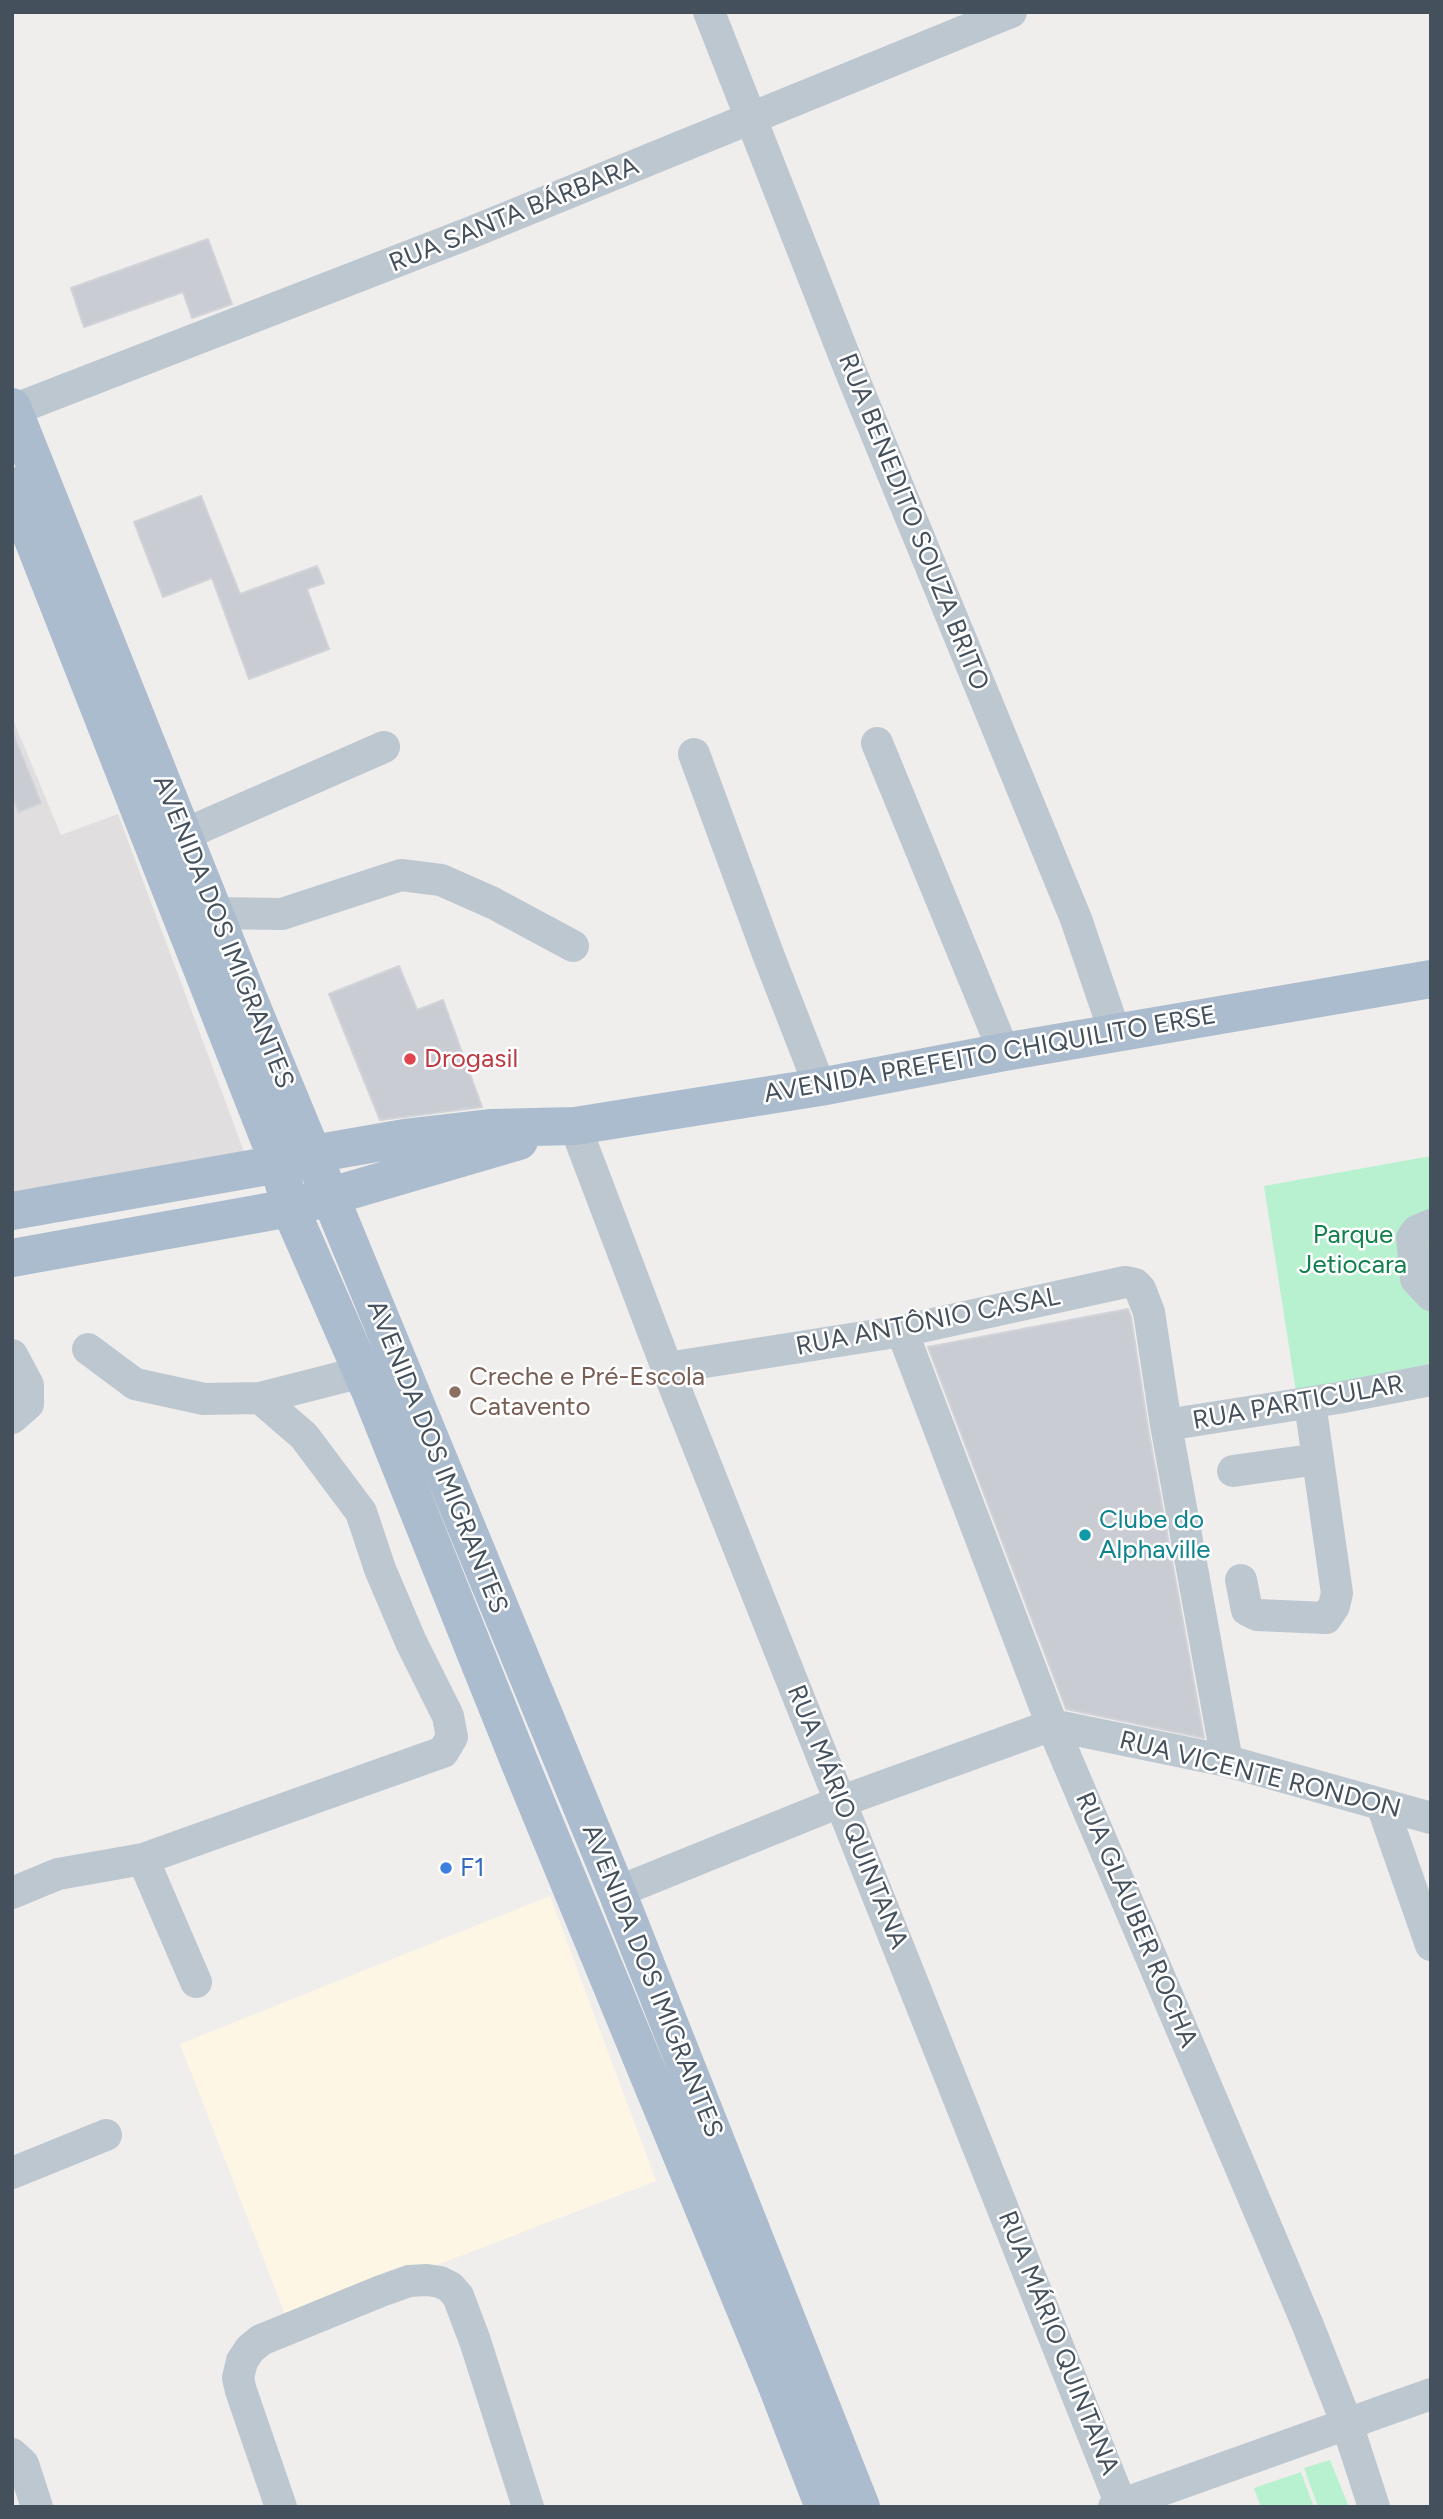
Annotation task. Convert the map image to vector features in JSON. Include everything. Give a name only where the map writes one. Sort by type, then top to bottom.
[{"type":"main road","name":"AVENIDA DOS IMIGRANTES","points":[[13,409],[169,842],[214,913],[296,1159],[290,1208],[362,1372],[824,2507]]},
{"type":"main road","name":"AVENIDA DOS IMIGRANTES","points":[[12,486],[169,842],[296,1159],[331,1197],[617,1892],[861,2507]]},
{"type":"main road","name":"AVENIDA PREFEITO CHIQUILITO ERSE","points":[[12,1258],[290,1208],[477,1155],[562,1127],[820,1087],[1115,1032],[1431,979]]},
{"type":"main road","name":"AVENIDA PREFEITO CHIQUILITO ERSE","points":[[12,1210],[455,1131],[521,1126],[562,1127]]},
{"type":"main road","points":[[521,1766],[558,1751]]},
{"type":"street","name":"RUA BENEDITO SOUZA BRITO","points":[[709,12],[855,383],[1076,919],[1115,1032]]},
{"type":"street","name":"RUA SANTA BÁRBARA","points":[[13,409],[472,232],[1011,12]]},
{"type":"street","points":[[877,743],[1004,1052]]},
{"type":"street","points":[[169,842],[384,747]]},
{"type":"street","points":[[694,754],[820,1087]]},
{"type":"street","points":[[214,913],[282,914],[401,875],[441,880],[493,903],[573,946]]},
{"type":"street","name":"RUA MÁRIO QUINTANA","points":[[562,1127],[667,1368],[842,1801],[1119,2506]]},
{"type":"street","points":[[1431,1225],[1417,1231],[1412,1238],[1416,1279],[1431,1296]]},
{"type":"street","name":"RUA ANTÔNIO CASAL","points":[[667,1368],[902,1331],[1125,1282],[1135,1284],[1140,1289],[1149,1312],[1166,1425]]},
{"type":"street","name":"RUA GLÁUBER ROCHA","points":[[902,1331],[1052,1725],[1196,2057],[1347,2424],[1374,2507]]},
{"type":"street","points":[[88,1349],[135,1384],[204,1399],[260,1398],[362,1372]]},
{"type":"street","points":[[12,1418],[28,1404],[28,1385],[14,1360]]},
{"type":"street","name":"RUA PARTICULAR","points":[[1166,1425],[1310,1403],[1431,1380]]},
{"type":"street","points":[[12,1894],[58,1874],[143,1859],[443,1752],[452,1737],[448,1716],[411,1642],[380,1569],[361,1512],[304,1436],[260,1398]]},
{"type":"street","points":[[1241,1580],[1247,1610],[1257,1615],[1326,1618],[1334,1606],[1337,1593],[1310,1403]]},
{"type":"street","points":[[1166,1425],[1227,1760]]},
{"type":"street","points":[[1233,1471],[1318,1459]]},
{"type":"street","points":[[617,1892],[842,1801],[1052,1725]]},
{"type":"street","name":"RUA VICENTE RONDON","points":[[1052,1725],[1227,1760],[1431,1818]]},
{"type":"street","points":[[1382,1805],[1431,1945]]},
{"type":"street","points":[[143,1859],[196,1982]]},
{"type":"street","points":[[12,2174],[106,2135]]},
{"type":"street","points":[[281,2507],[238,2378],[242,2361],[250,2349],[261,2340],[381,2291],[409,2281],[427,2280],[450,2287],[458,2296],[528,2507]]},
{"type":"street","points":[[1119,2506],[1431,2394]]},
{"type":"street","points":[[18,2459],[37,2507]]},
{"type":"shaded area","points":[[12,717],[61,835],[118,814],[245,1154],[12,1194]]},
{"type":"shaded area","points":[[550,1896],[656,2181],[288,2322],[180,2044]]},
{"type":"green space","name":"Parque Jetiocara","points":[[1431,1156],[1431,1364],[1296,1392],[1264,1186]]},
{"type":"green space","points":[[1330,2460],[1349,2507],[1318,2507],[1304,2468]]},
{"type":"green space","points":[[1301,2472],[1314,2507],[1261,2507],[1254,2488]]},
{"type":"building","points":[[208,239],[232,304],[192,318],[183,292],[84,327],[71,288]]},
{"type":"building","points":[[201,496],[240,594],[317,566],[324,583],[307,589],[329,649],[249,679],[212,578],[163,597],[134,522]]},
{"type":"building","points":[[13,733],[41,803],[19,812],[12,796]]},
{"type":"building","name":"Drogasil","points":[[399,966],[417,1010],[443,1000],[482,1107],[380,1120],[329,994]]},
{"type":"building","name":"Clube do Alphaville","points":[[1128,1309],[1204,1738],[1066,1709],[928,1347]]},
{"type":"place","name":"Drogasil","points":[[410,1059]]},
{"type":"place","name":"Creche e Pré-Escola Catavento","points":[[455,1392]]},
{"type":"place","name":"Clube do Alphaville","points":[[1085,1535]]},
{"type":"place","name":"F1","points":[[446,1868]]}]
